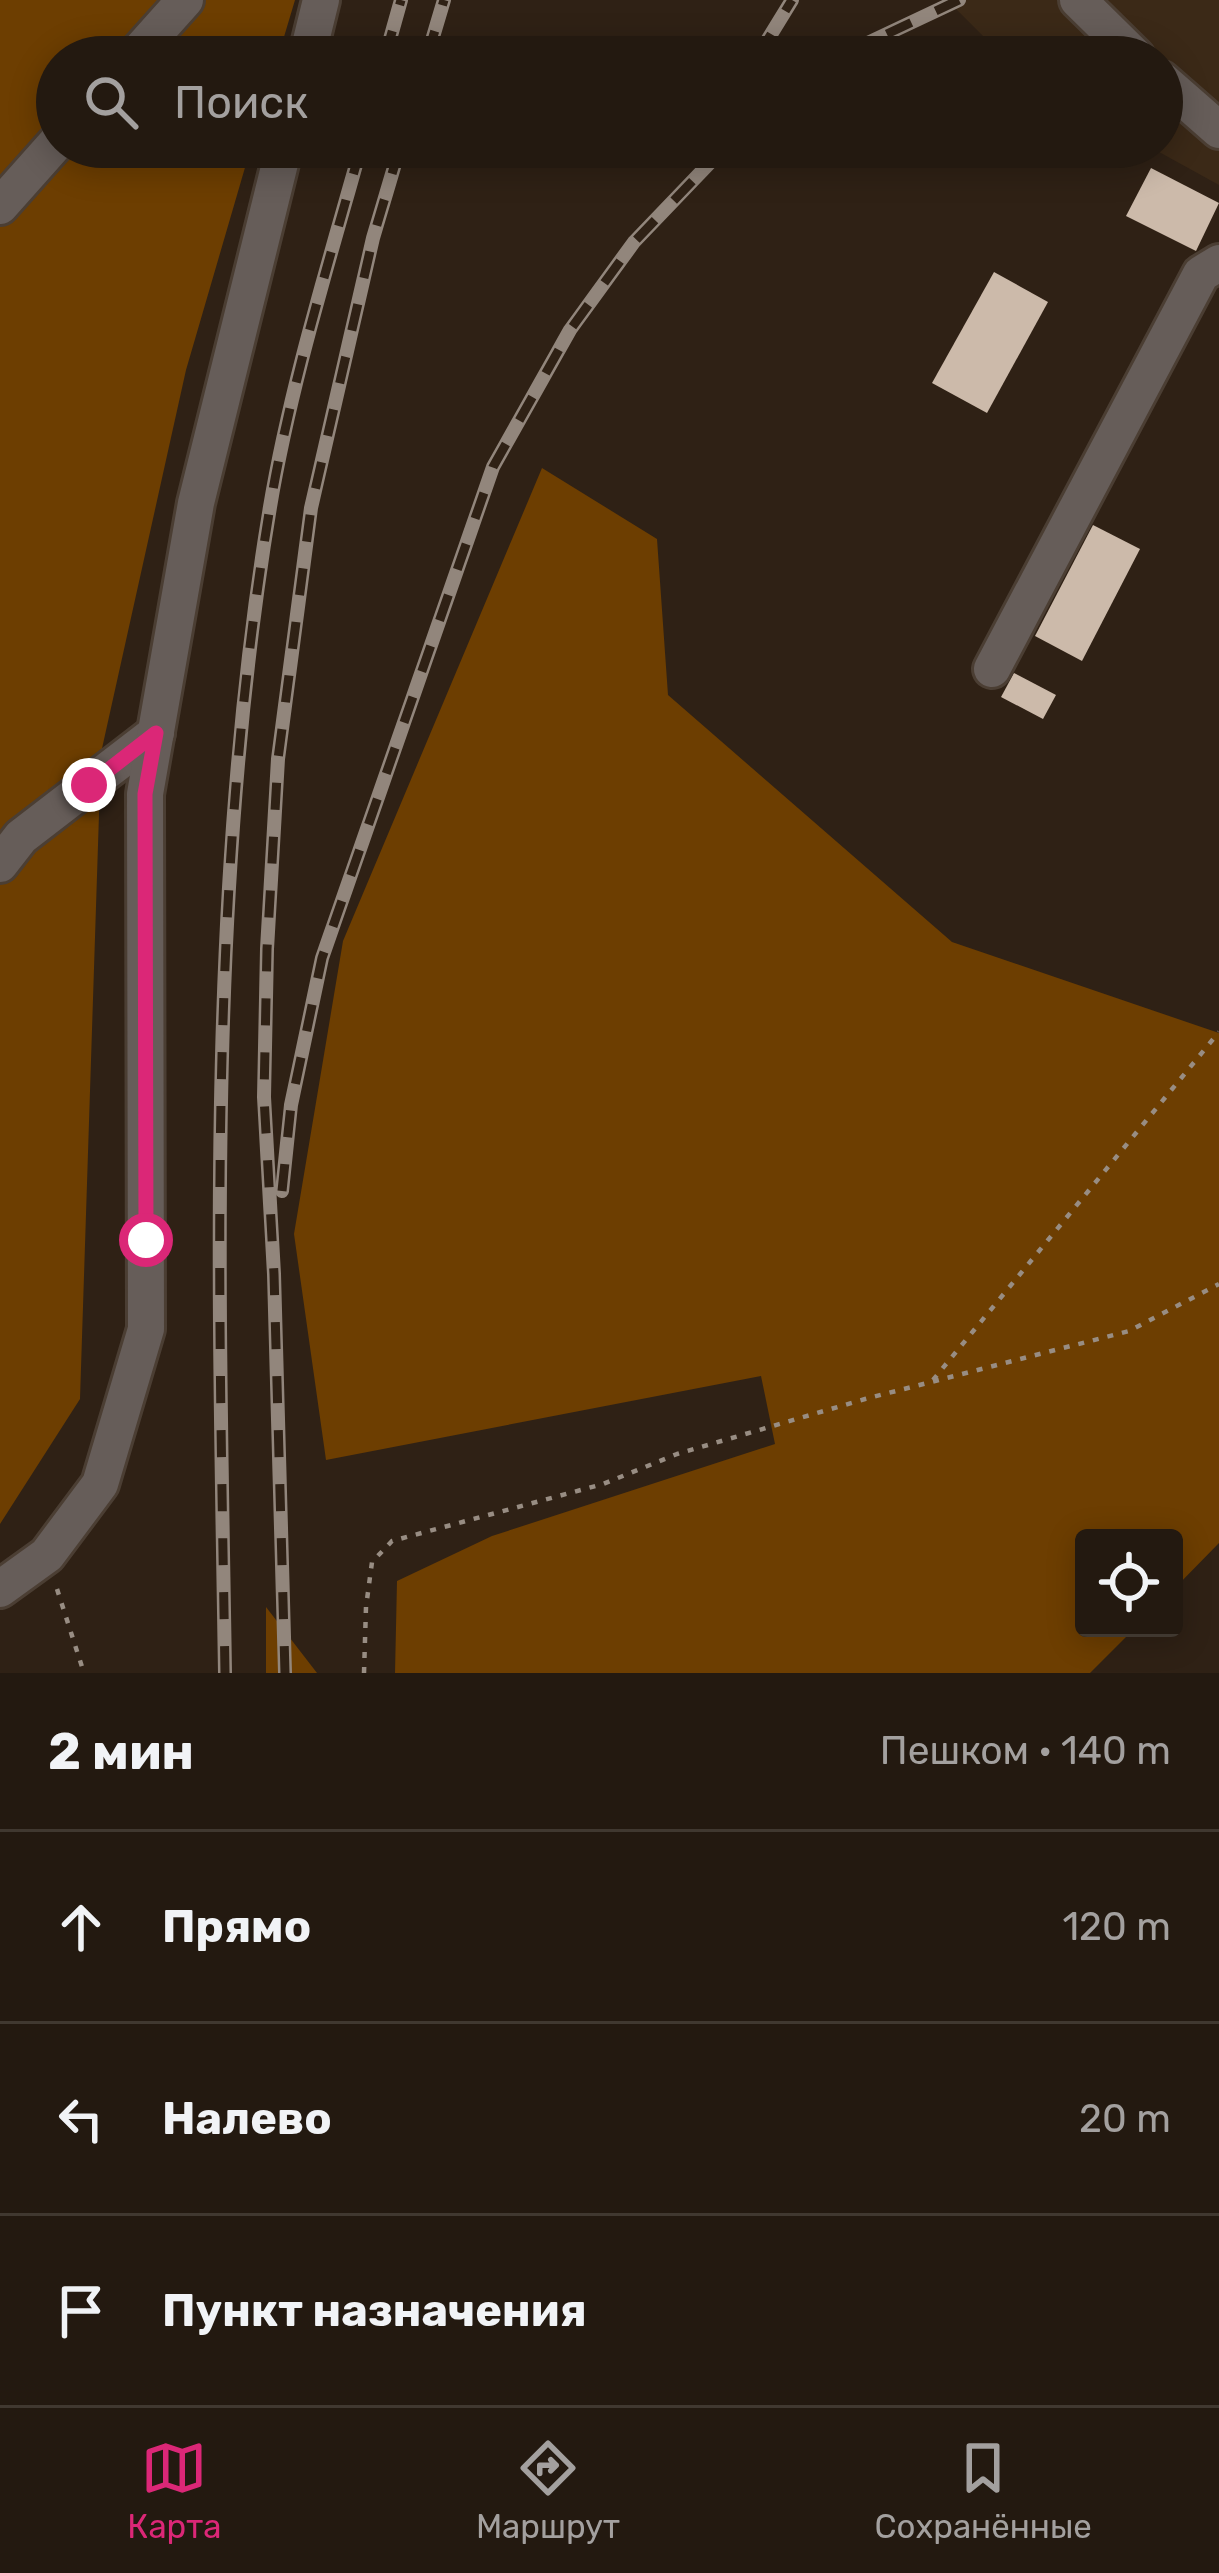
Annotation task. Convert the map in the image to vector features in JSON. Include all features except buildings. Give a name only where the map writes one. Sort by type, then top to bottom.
[{"type":"street","points":[[153,36],[185,0]]},
{"type":"street","points":[[312,36],[321,0]]},
{"type":"street","points":[[1078,0],[1115,36]]},
{"type":"street","points":[[1183,98],[1219,130]]},
{"type":"street","points":[[0,206],[36,166]]},
{"type":"street","points":[[0,1589],[47,1555],[100,1484],[146,1329],[145,794],[196,503],[279,168]]},
{"type":"street","points":[[992,669],[1202,274],[1219,263]]},
{"type":"street","points":[[0,864],[21,837],[156,733]]},
{"type":"path","points":[[933,1381],[1219,1032]]},
{"type":"path","points":[[364,1673],[372,1562],[392,1541],[603,1484],[677,1454],[933,1381],[1129,1331],[1219,1285]]},
{"type":"path","points":[[47,1555],[73,1648],[85,1673]]},
{"type":"shaded area","points":[[0,0],[295,0],[284,36],[36,36],[36,168],[245,168],[186,370],[101,753],[80,1399],[0,1524]]},
{"type":"shaded area","points":[[947,0],[1219,0],[1219,185],[1183,165],[1183,36],[983,36]]},
{"type":"shaded area","points":[[542,468],[657,539],[668,695],[952,942],[1219,1033],[1219,1543],[1183,1580],[1183,1529],[1075,1529],[1075,1637],[1126,1637],[1090,1673],[395,1673],[397,1581],[492,1536],[775,1444],[761,1376],[326,1460],[294,1234],[343,941]]},
{"type":"shaded area","points":[[266,1607],[317,1673],[266,1673]]},
{"type":"railway","points":[[391,36],[401,0]]},
{"type":"railway","points":[[433,36],[444,0]]},
{"type":"railway","points":[[770,36],[792,0]]},
{"type":"railway","points":[[883,36],[959,0]]},
{"type":"railway","points":[[225,1673],[221,1088],[235,797],[249,651],[278,462],[355,168]]},
{"type":"railway","points":[[285,1673],[264,1097],[278,759],[311,508],[373,238],[394,168]]},
{"type":"railway","points":[[282,1191],[291,1105],[322,958],[493,467],[570,330],[634,242],[705,168]]},
{"type":"route","points":[[89,785],[156,733],[145,794],[146,1240]]}]
